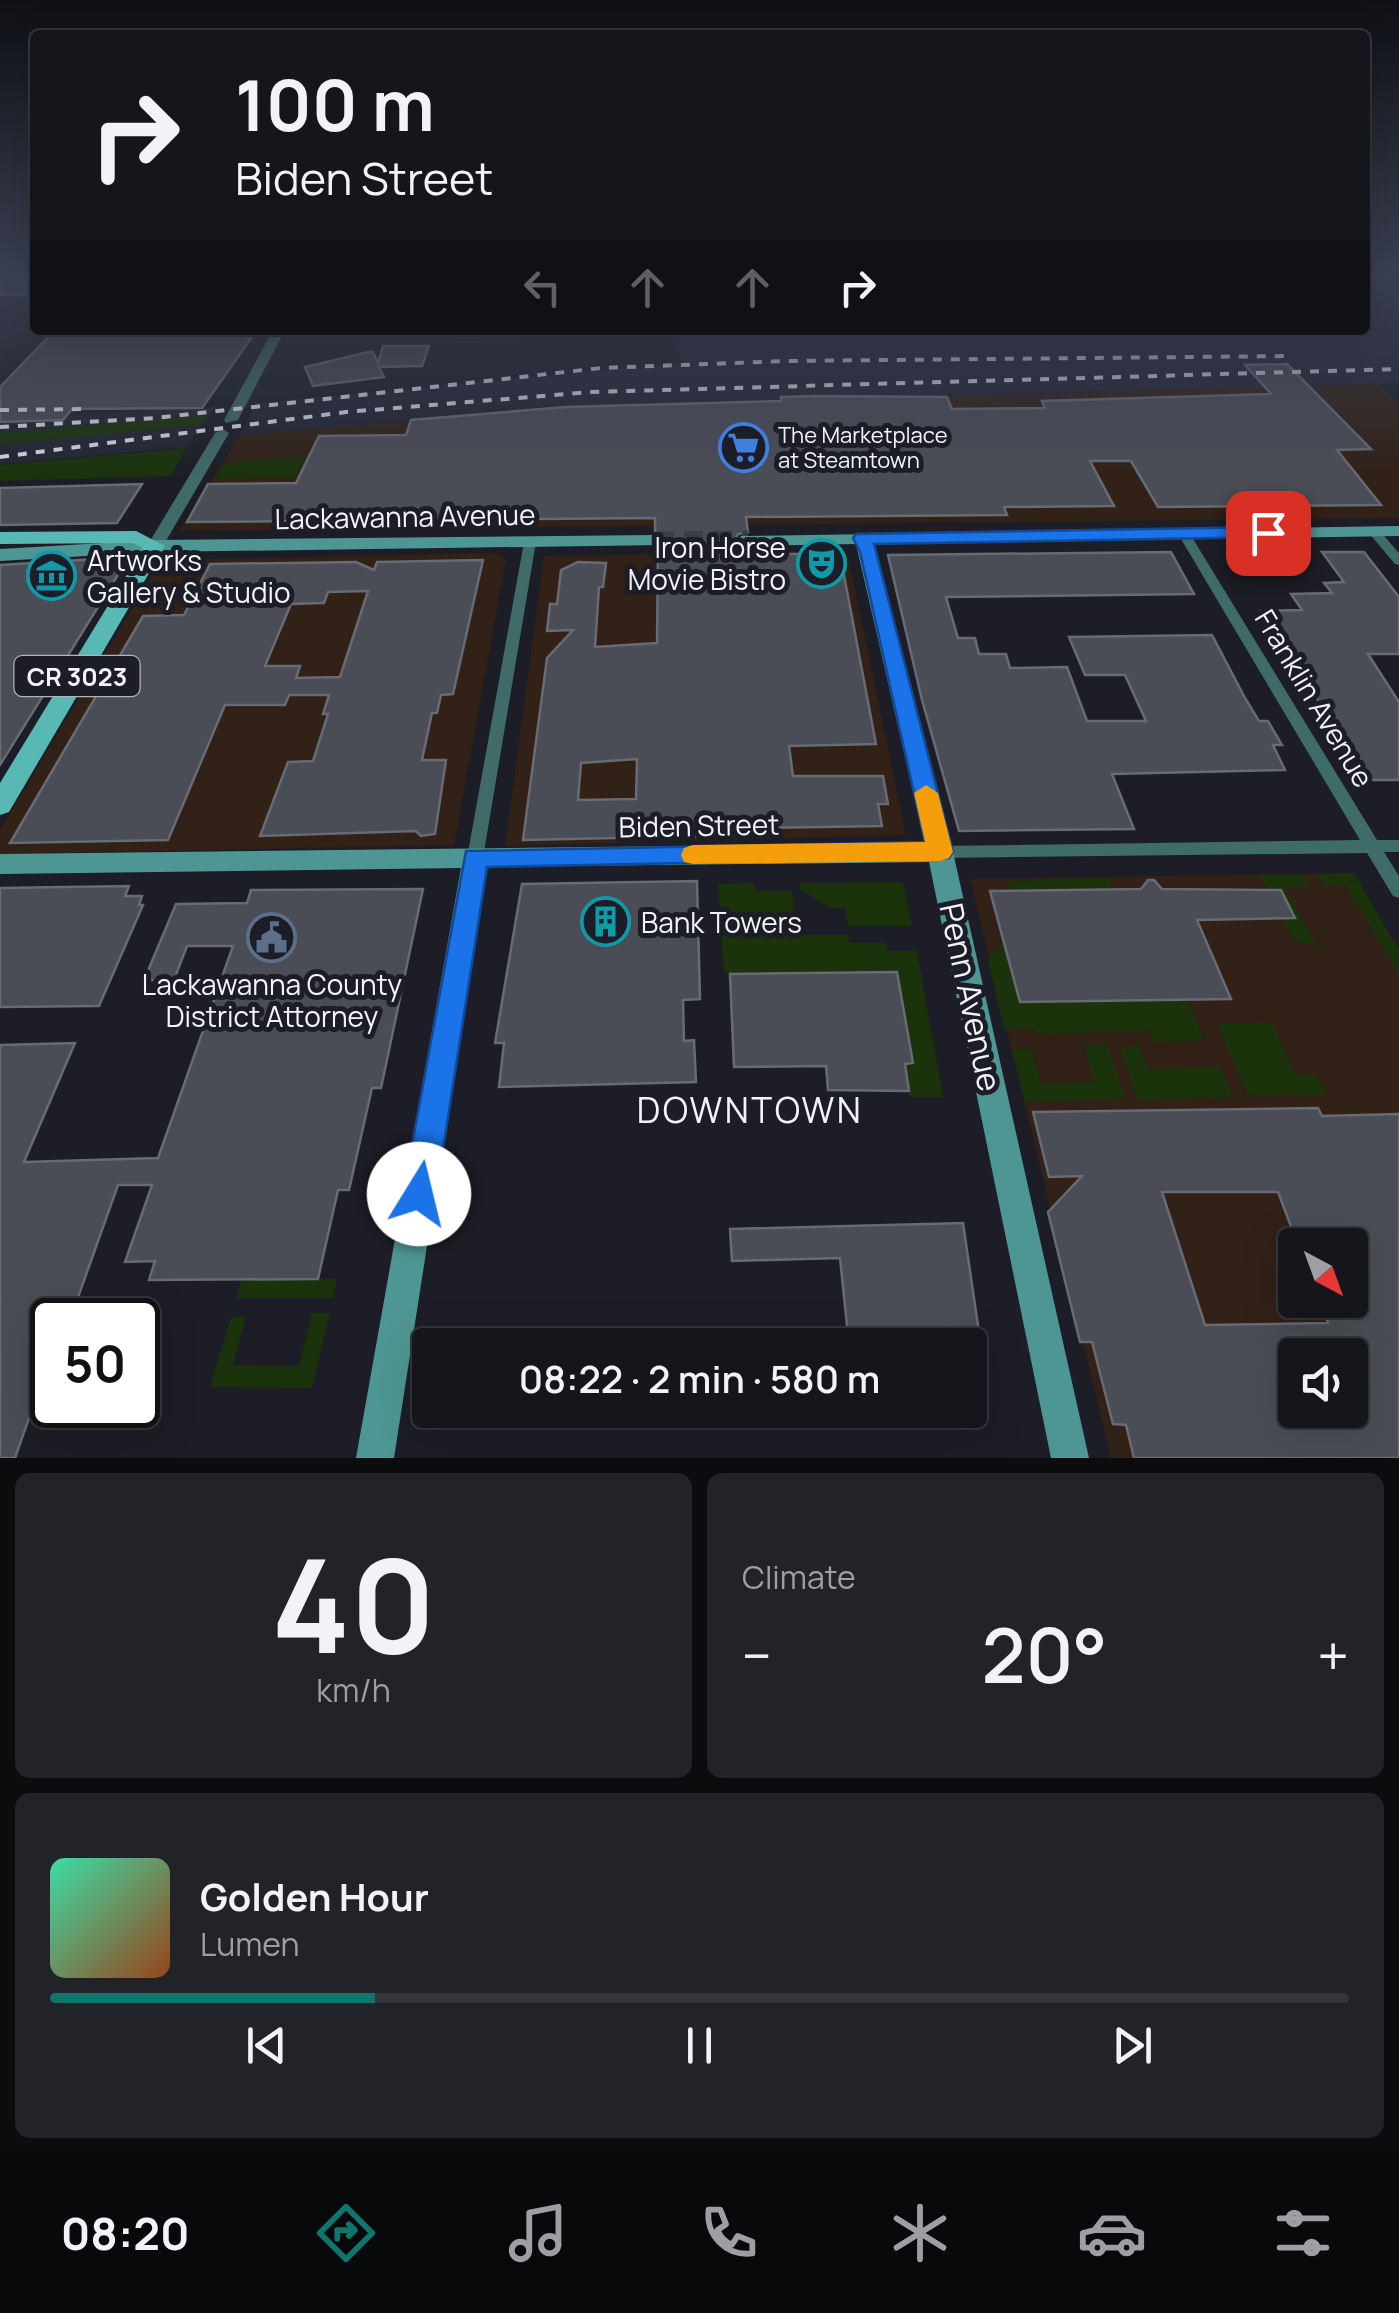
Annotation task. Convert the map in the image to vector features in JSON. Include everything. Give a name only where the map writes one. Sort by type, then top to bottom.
[{"type":"main road","points":[[748,540],[1399,532]]},
{"type":"main road","name":"Lackawanna Avenue","points":[[0,538],[136,538],[155,546]]},
{"type":"main road","name":"Penn Avenue","points":[[862,538],[869,552],[940,852],[1070,1458]]},
{"type":"main road","name":"Lackawanna Avenue","points":[[0,555],[155,546],[655,540]]},
{"type":"main road","name":"CR 3023","points":[[0,805],[155,546]]},
{"type":"main road","name":"Biden Street","points":[[0,864],[940,852]]},
{"type":"main road","points":[[375,1458],[475,858]]},
{"type":"street","points":[[155,546],[271,344]]},
{"type":"street","points":[[1374,532],[1399,560]]},
{"type":"street","name":"Franklin Avenue","points":[[1184,534],[1399,891]]},
{"type":"street","points":[[475,858],[530,542]]},
{"type":"street","name":"Biden Street","points":[[940,852],[1399,846]]},
{"type":"shaded area","points":[[675,344],[1399,344],[1399,383],[566,407],[240,435],[256,403],[683,363]]},
{"type":"shaded area","points":[[1378,384],[1399,404],[1399,518],[179,531],[240,435],[566,407]]},
{"type":"shaded area","points":[[216,406],[209,415],[0,433],[0,422],[63,420],[69,413]]},
{"type":"shaded area","points":[[201,425],[187,447],[0,464],[0,445]]},
{"type":"shaded area","points":[[847,551],[906,835],[505,846],[544,556]]},
{"type":"shaded area","points":[[487,553],[506,559],[454,845],[0,854],[0,830],[161,560]]},
{"type":"shaded area","points":[[1354,873],[1399,952],[1399,1458],[1111,1458],[970,879]]},
{"type":"green space","points":[[209,415],[201,425],[0,445],[0,433]]},
{"type":"green space","points":[[186,448],[171,476],[0,481],[0,465]]},
{"type":"green space","points":[[305,456],[295,477],[214,478],[224,464],[232,462]]},
{"type":"green space","points":[[1354,873],[1399,950],[1399,974],[1345,884],[1323,885],[1317,874]]},
{"type":"green space","points":[[1257,875],[1304,875],[1310,885],[1284,887],[1318,948],[1293,939],[1282,918],[1295,917]]},
{"type":"green space","points":[[1109,878],[1113,889],[1011,891],[1008,881]]},
{"type":"green space","points":[[903,882],[912,926],[848,926],[845,908],[831,908],[800,890],[799,883]]},
{"type":"green space","points":[[752,883],[757,891],[792,891],[796,935],[848,935],[849,943],[886,943],[888,951],[917,951],[943,1097],[910,1097],[905,1064],[913,1063],[897,972],[724,973],[718,884]]},
{"type":"green space","points":[[1004,943],[1020,1002],[1188,1000],[1204,1040],[1155,1042],[1150,1031],[1036,1034],[1034,1029],[1004,1030],[988,959]]},
{"type":"green space","points":[[1272,1022],[1295,1075],[1317,1075],[1326,1094],[1247,1095],[1218,1024]]},
{"type":"green space","points":[[1107,1045],[1125,1099],[1025,1102],[1012,1049],[1031,1049],[1041,1084],[1095,1082],[1084,1046]]},
{"type":"green space","points":[[1139,1046],[1148,1069],[1220,1068],[1232,1097],[1138,1100],[1120,1047]]},
{"type":"green space","points":[[242,1279],[337,1279],[333,1298],[236,1298]]},
{"type":"green space","points":[[312,1313],[330,1313],[312,1388],[210,1387],[231,1317],[246,1317],[233,1365],[299,1366]]},
{"type":"building","points":[[41,344],[247,344],[202,408],[72,409],[63,420],[0,422],[0,387]]},
{"type":"building","points":[[383,346],[429,346],[422,366],[379,367],[384,377],[313,386],[305,367],[368,352],[373,352],[378,363]]},
{"type":"building","points":[[1287,364],[1371,449],[1337,450],[1381,505],[1158,507],[1131,461],[1090,461],[1114,506],[1004,507],[1007,515],[746,517],[748,532],[738,534],[735,541],[750,554],[840,554],[876,744],[789,746],[793,776],[883,776],[888,804],[878,804],[882,826],[760,828],[759,835],[523,840],[547,658],[573,630],[547,631],[550,604],[557,604],[561,570],[578,562],[606,563],[603,587],[599,587],[595,647],[657,643],[655,549],[665,547],[668,540],[655,531],[655,518],[187,522],[208,484],[296,483],[319,436],[406,435],[411,420],[566,407],[781,401],[781,397],[947,397],[952,409],[1045,408],[1042,401],[1271,394],[1245,365]],"holes":[[[637,759],[636,799],[578,800],[581,763]]]},
{"type":"building","points":[[142,484],[117,523],[0,525],[0,488]]},
{"type":"building","points":[[1171,552],[1194,594],[946,597],[958,638],[975,638],[979,654],[1006,654],[1010,668],[1067,667],[1087,721],[1146,721],[1125,675],[1085,675],[1069,637],[1212,635],[1259,721],[1268,721],[1282,745],[1273,745],[1285,770],[1112,774],[1134,829],[959,831],[922,700],[888,555]]},
{"type":"building","points":[[1322,552],[1364,552],[1399,597],[1399,654],[1368,654],[1399,702],[1399,780],[1369,780],[1261,611],[1302,610],[1291,594],[1332,593],[1324,583],[1344,582]]},
{"type":"building","points":[[129,557],[0,765],[0,565]]},
{"type":"building","points":[[483,560],[453,694],[441,695],[437,713],[432,713],[422,760],[446,760],[435,834],[421,836],[416,831],[260,836],[288,762],[313,761],[328,714],[323,714],[329,695],[289,695],[285,705],[225,705],[168,840],[10,843],[143,616],[184,615],[210,564],[356,562],[374,570],[377,562]],"holes":[[[368,591],[340,677],[296,678],[300,666],[265,666],[291,604],[324,603],[328,592]]]},
{"type":"building","points":[[1148,880],[1154,880],[1162,889],[1281,890],[1295,918],[1197,920],[1231,999],[1020,1002],[990,891],[1141,889]]},
{"type":"building","points":[[697,881],[700,999],[683,1000],[684,1041],[694,1040],[696,1082],[499,1087],[504,1043],[495,1043],[522,884]]},
{"type":"building","points":[[129,886],[125,896],[142,896],[139,905],[143,905],[99,1006],[0,1007],[0,888]]},
{"type":"building","points":[[423,889],[381,1088],[372,1088],[349,1190],[338,1190],[318,1279],[149,1280],[155,1261],[125,1262],[152,1185],[118,1185],[78,1298],[30,1298],[30,1415],[15,1458],[0,1458],[0,1045],[75,1043],[24,1162],[158,1158],[233,946],[187,946],[174,980],[144,980],[176,904],[247,903],[251,890]]},
{"type":"building","points":[[897,972],[913,1063],[905,1064],[909,1091],[828,1090],[826,1066],[734,1067],[730,974]]},
{"type":"building","points":[[1318,1108],[1322,1116],[1399,1114],[1399,1458],[1134,1458],[1126,1425],[1113,1424],[1092,1342],[1080,1342],[1048,1212],[1082,1176],[1049,1177],[1033,1112]]},
{"type":"building","points":[[963,1223],[978,1328],[847,1328],[840,1258],[732,1261],[730,1229]]},
{"type":"tunnel","points":[[655,541],[748,540]]},
{"type":"railway","points":[[0,427],[155,418],[601,368],[787,361],[1289,356]]},
{"type":"railway","points":[[0,457],[346,412],[591,392],[1399,369]]},
{"type":"railway","points":[[0,410],[90,409]]},
{"type":"slow traffic","points":[[693,855],[940,852],[926,793]]},
{"type":"place","name":"The Marketplace at Steamtown","points":[[743,448]]},
{"type":"place","name":"Iron Horse Movie Bistro","points":[[821,563]]},
{"type":"place","name":"Artworks Gallery & Studio","points":[[52,576]]},
{"type":"place","name":"Bank Towers","points":[[606,922]]},
{"type":"place","name":"Lackawanna County District Attorney","points":[[272,937]]},
{"type":"district","name":"DOWNTOWN","points":[[750,1110]]},
{"type":"route","points":[[419,1194],[475,858],[940,852],[869,552],[862,538],[1268,533]]}]
